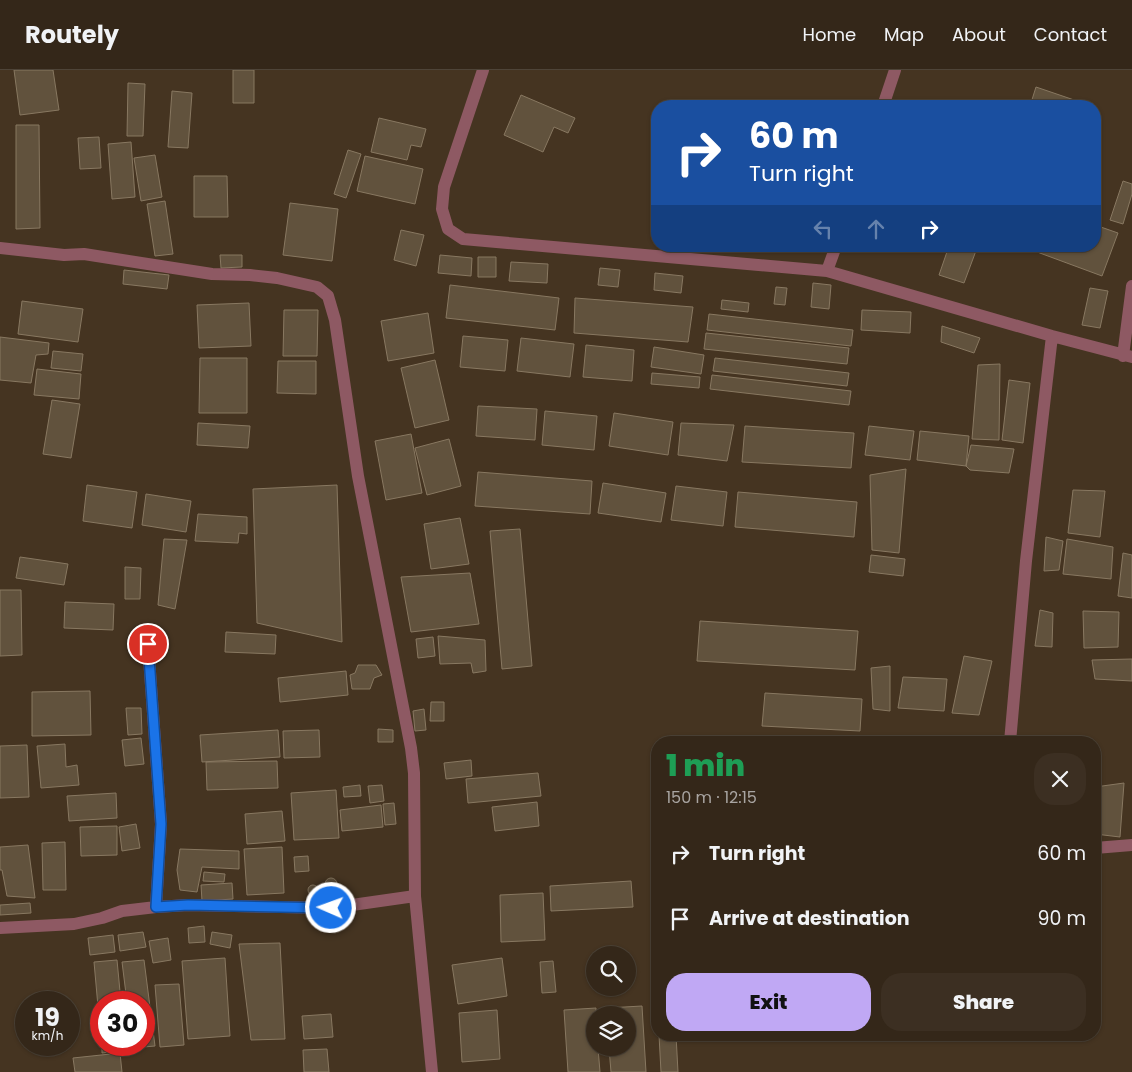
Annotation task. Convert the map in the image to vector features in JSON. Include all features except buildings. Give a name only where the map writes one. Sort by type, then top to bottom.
[{"type":"street","points":[[483,70],[444,187],[442,210],[448,229],[463,239],[827,270],[1127,356],[1132,286]]},
{"type":"street","points":[[885,100],[895,70]]},
{"type":"street","points":[[0,248],[84,254],[212,274],[277,278],[317,287],[328,296],[335,320],[358,476],[412,748],[415,896],[432,1072]]},
{"type":"street","points":[[827,270],[834,252]]},
{"type":"street","points":[[1011,736],[1026,561],[1052,336]]},
{"type":"street","points":[[148,644],[161,824],[156,907]]},
{"type":"street","points":[[1101,848],[1132,845]]},
{"type":"street","points":[[0,928],[74,924],[102,918],[122,911],[156,907],[188,905],[331,908],[415,896]]},
{"type":"route","points":[[148,644],[161,824],[156,907],[188,905],[331,908]]}]
